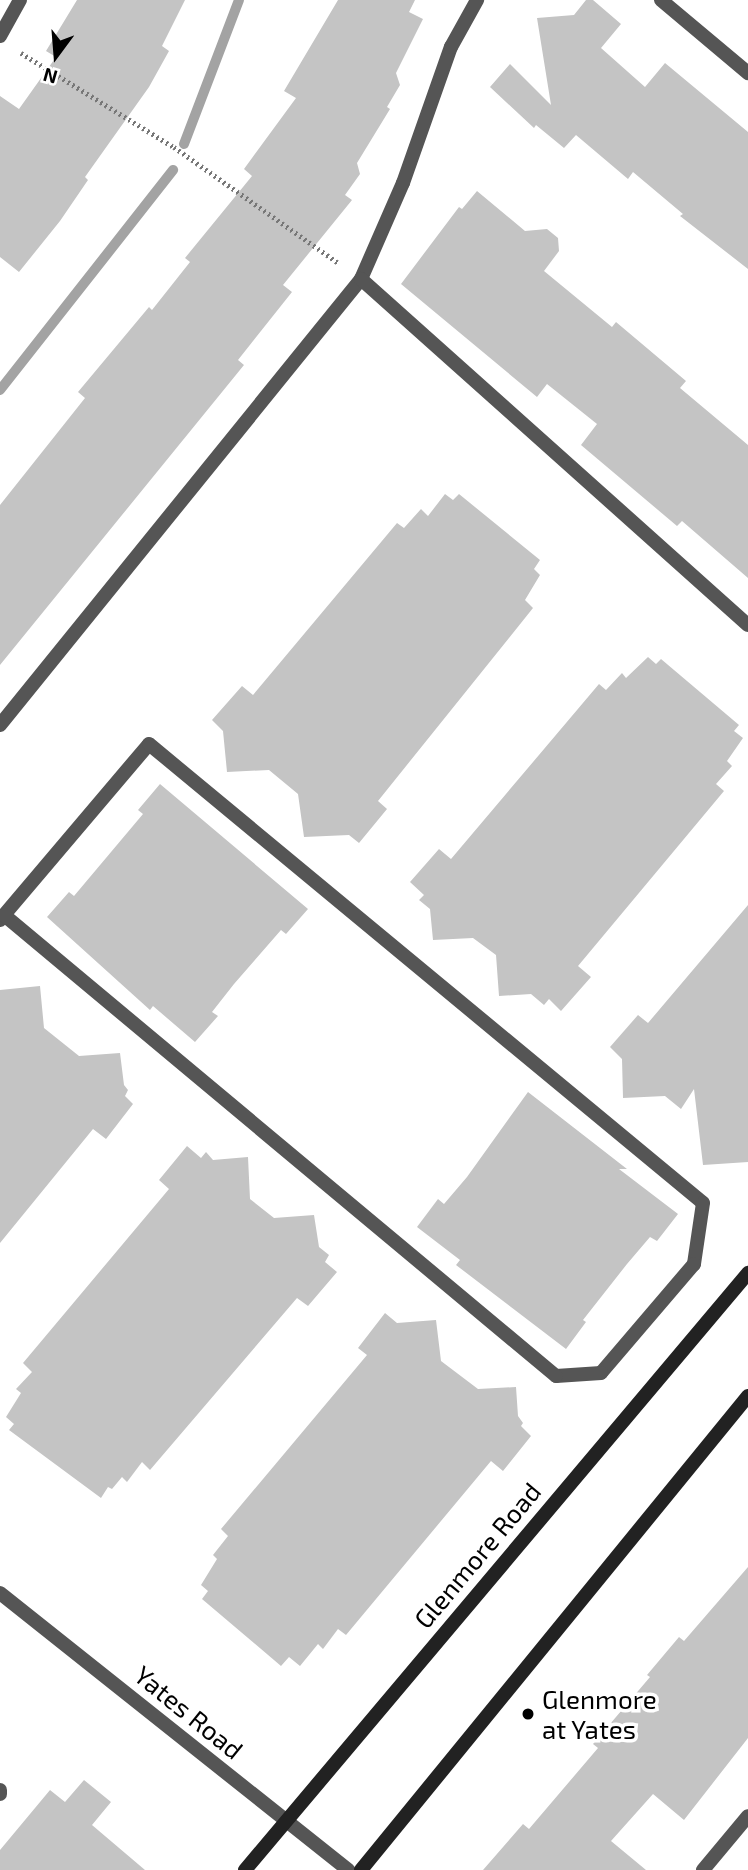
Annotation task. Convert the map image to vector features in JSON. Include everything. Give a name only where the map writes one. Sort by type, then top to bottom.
[{"type":"main road","name":"Glenmore Road","points":[[245,1870],[748,1273]]},
{"type":"main road","points":[[361,1870],[748,1396]]},
{"type":"street","points":[[0,36],[20,0]]},
{"type":"street","points":[[0,725],[361,279],[403,183],[451,47],[477,0]]},
{"type":"street","points":[[661,0],[748,73]]},
{"type":"street","points":[[361,279],[748,625]]},
{"type":"street","points":[[149,744],[703,1203],[694,1264],[601,1373],[556,1376],[2,917],[149,744]]},
{"type":"street","name":"Yates Road","points":[[0,1593],[348,1870]]},
{"type":"street","points":[[703,1870],[748,1816]]},
{"type":"path","points":[[12,47],[174,147],[361,279]]},
{"type":"building","points":[[77,0],[185,0],[162,46],[169,51],[149,87],[85,177],[88,180],[60,221],[19,272],[0,257],[0,96],[19,109],[56,57],[46,51]]},
{"type":"building","points":[[338,0],[415,0],[409,12],[423,19],[396,73],[400,85],[387,107],[390,109],[357,163],[360,174],[345,195],[352,200],[283,285],[292,292],[238,360],[244,365],[0,665],[0,505],[85,398],[78,392],[149,307],[152,310],[190,262],[185,258],[252,176],[244,169],[296,98],[284,91]]},
{"type":"building","points":[[586,0],[593,0],[621,24],[601,48],[645,87],[665,63],[748,132],[748,269],[680,216],[683,214],[633,172],[628,179],[576,135],[564,148],[536,125],[534,128],[490,87],[510,64],[551,105],[537,18],[574,15]]},
{"type":"building","points":[[477,191],[525,231],[547,229],[558,238],[559,251],[544,271],[612,327],[616,322],[686,381],[680,388],[748,445],[748,578],[682,521],[677,526],[581,445],[597,424],[547,384],[537,397],[401,284],[459,207],[462,209]]},
{"type":"building","points":[[445,494],[453,500],[459,494],[540,560],[534,569],[540,575],[525,600],[533,608],[378,801],[387,809],[359,843],[349,835],[304,837],[298,794],[269,770],[227,772],[223,731],[212,720],[242,686],[253,695],[397,523],[404,528],[421,509],[428,516]]},
{"type":"building","points":[[648,657],[656,664],[661,659],[739,725],[734,731],[743,738],[727,761],[732,766],[716,784],[724,791],[578,966],[591,977],[561,1011],[549,999],[544,1005],[531,994],[499,996],[496,955],[473,938],[433,940],[430,909],[419,900],[424,895],[410,882],[439,849],[451,859],[599,684],[606,690],[622,673],[626,678]]},
{"type":"building","points":[[160,784],[308,909],[286,934],[281,930],[234,984],[212,1012],[218,1016],[195,1042],[153,1006],[150,1010],[47,917],[69,892],[74,896],[143,814],[138,810]]},
{"type":"building","points":[[748,905],[748,1162],[703,1165],[694,1089],[681,1109],[665,1096],[623,1098],[622,1059],[610,1047],[638,1015],[648,1023]]},
{"type":"building","points":[[40,986],[44,1028],[79,1056],[120,1053],[124,1085],[128,1090],[125,1096],[133,1104],[106,1139],[93,1129],[0,1243],[0,990]]},
{"type":"building","points":[[528,1092],[627,1169],[619,1169],[678,1214],[657,1241],[650,1237],[627,1264],[583,1320],[586,1322],[566,1349],[456,1265],[460,1260],[417,1227],[438,1199],[444,1204],[467,1177]]},
{"type":"building","points":[[187,1146],[201,1158],[206,1152],[213,1160],[248,1157],[250,1199],[274,1218],[314,1215],[319,1247],[329,1255],[325,1262],[337,1272],[308,1306],[297,1298],[150,1470],[142,1462],[127,1482],[122,1477],[112,1489],[108,1487],[101,1498],[9,1430],[14,1424],[6,1417],[21,1393],[16,1389],[32,1372],[23,1363],[169,1189],[159,1180]]},
{"type":"building","points":[[385,1313],[397,1323],[436,1320],[441,1361],[478,1389],[516,1387],[518,1416],[523,1423],[521,1426],[531,1436],[503,1471],[491,1461],[346,1635],[338,1629],[323,1649],[318,1644],[300,1666],[289,1657],[281,1666],[202,1599],[208,1591],[201,1585],[217,1559],[213,1555],[228,1536],[221,1529],[367,1355],[358,1348]]},
{"type":"building","points":[[748,1567],[748,1738],[684,1820],[653,1794],[611,1841],[646,1870],[483,1870],[523,1824],[529,1829],[598,1748],[593,1744],[650,1677],[647,1675],[679,1637],[684,1641]]},
{"type":"building","points":[[84,1780],[111,1802],[92,1825],[145,1870],[0,1870],[0,1850],[50,1790],[65,1802]]},
{"type":"waterway","points":[[184,144],[239,0]]},
{"type":"waterway","points":[[0,390],[173,170]]},
{"type":"place","name":"Glenmore at Yates","points":[[528,1714]]}]
